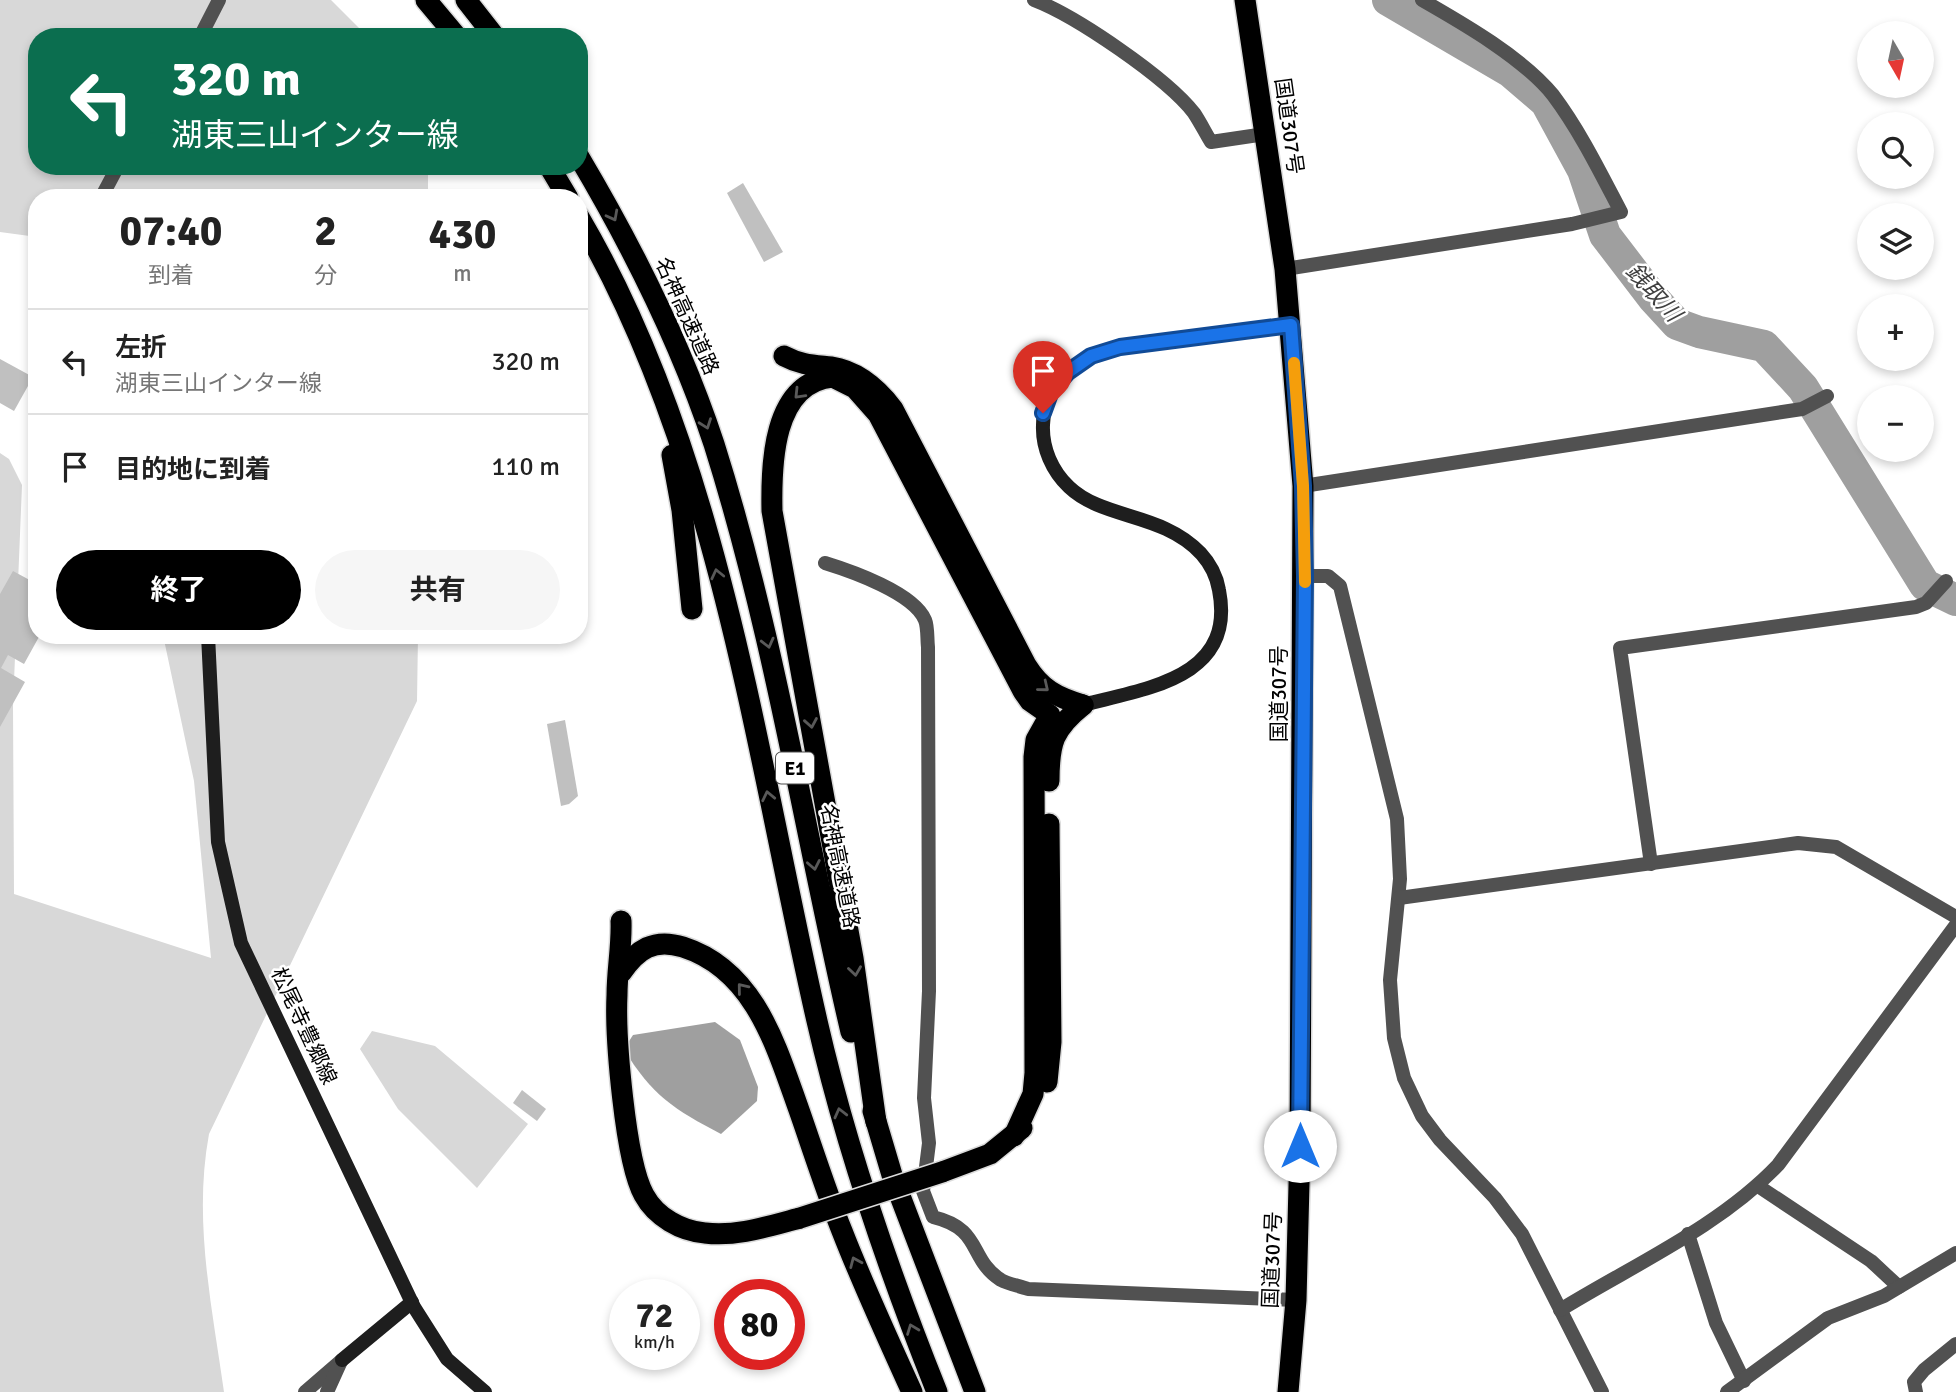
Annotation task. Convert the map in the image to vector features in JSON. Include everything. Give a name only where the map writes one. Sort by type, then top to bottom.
[{"type":"highway","points":[[426,0],[449,28]]},
{"type":"highway","points":[[466,0],[488,28]]},
{"type":"highway","name":"国道307号","points":[[1245,0],[1285,269],[1303,486],[1305,576],[1300,1132],[1296,1300],[1288,1392]]},
{"type":"highway","name":"名神高速道路","points":[[588,173],[655,298],[713,442],[740,530],[776,676],[831,948],[876,1122],[897,1187],[975,1392]]},
{"type":"highway","name":"E1","points":[[588,235],[626,309],[659,388],[709,538],[817,1024],[844,1127],[909,1322],[937,1392]]},
{"type":"highway","points":[[784,356],[799,364],[844,370],[858,376],[882,394],[893,409],[1031,674],[1051,693],[1083,705]]},
{"type":"highway","points":[[876,1122],[853,958],[772,511],[772,480],[783,418],[791,400],[809,383],[833,377],[844,381],[878,414],[1023,691],[1030,701],[1051,715],[1039,733],[1034,757],[1035,1073],[1033,1094],[1014,1136]]},
{"type":"highway","points":[[659,388],[682,510],[692,609]]},
{"type":"highway","points":[[621,921],[621,972],[617,1014],[630,1149],[644,1195],[657,1212],[678,1226],[705,1234],[734,1233],[800,1218],[990,1154],[1032,1118],[1042,1101],[1049,1067],[1049,756],[1054,737],[1063,721],[1083,705]]},
{"type":"highway","points":[[621,972],[643,948],[656,944],[680,947],[717,962],[750,998],[776,1046],[842,1233],[912,1392]]},
{"type":"main road","points":[[1051,715],[1175,680],[1210,652],[1220,627],[1222,603],[1217,581],[1206,558],[1187,541],[1166,529],[1091,501],[1070,488],[1059,476],[1049,460],[1042,437],[1043,413],[1051,391],[1068,372],[1091,356],[1120,347],[1291,325]]},
{"type":"main road","name":"松尾寺豊郷線","points":[[208,644],[218,842],[241,943],[412,1302],[446,1359],[485,1392]]},
{"type":"main road","points":[[342,1360],[412,1302]]},
{"type":"street","points":[[205,28],[219,0]]},
{"type":"street","points":[[1285,269],[1572,224],[1621,212],[1574,125],[1551,93],[1526,69],[1456,19],[1422,0]]},
{"type":"street","points":[[1038,1],[1108,41],[1152,76],[1193,112],[1210,142],[1265,134]]},
{"type":"street","points":[[1303,486],[1802,409],[1827,396]]},
{"type":"street","points":[[825,563],[890,590],[905,599],[925,619],[929,991],[924,1098],[929,1143],[923,1191],[933,1217],[952,1222],[967,1232],[985,1262],[1001,1280],[1028,1289],[1296,1300]]},
{"type":"street","points":[[1305,576],[1328,576],[1340,586],[1346,601],[1397,819],[1399,898],[1390,990],[1394,1038],[1404,1078],[1422,1116],[1440,1140],[1495,1198],[1522,1234],[1602,1392]]},
{"type":"street","points":[[1651,864],[1620,648],[1916,607],[1926,603],[1946,581]]},
{"type":"street","points":[[1399,898],[1798,843],[1836,847],[1956,917]]},
{"type":"street","points":[[1560,1310],[1688,1234],[1758,1186],[1778,1165],[1956,925]]},
{"type":"street","points":[[1758,1186],[1871,1261],[1899,1287]]},
{"type":"street","points":[[1688,1234],[1716,1323],[1744,1381]]},
{"type":"street","points":[[1727,1392],[1828,1318],[1899,1287],[1956,1253]]},
{"type":"street","points":[[1916,1392],[1914,1382],[1924,1370],[1956,1344]]},
{"type":"street","points":[[305,1392],[342,1360]]},
{"type":"street","points":[[327,1392],[342,1360]]},
{"type":"shaded area","points":[[0,0],[331,0],[359,28],[28,28],[28,175],[428,175],[428,189],[28,189],[28,236],[0,232]]},
{"type":"shaded area","points":[[0,453],[9,459],[22,485],[13,706],[14,894],[211,958],[194,781],[165,644],[418,644],[417,701],[209,1134],[203,1199],[204,1231],[224,1392],[0,1392]]},
{"type":"shaded area","points":[[715,1022],[740,1040],[758,1087],[757,1101],[721,1134],[665,1100],[644,1078],[624,1049],[633,1035]]},
{"type":"shaded area","points":[[372,1031],[435,1046],[528,1124],[477,1188],[398,1109],[360,1049]]},
{"type":"building","points":[[743,183],[783,252],[764,262],[727,193]]},
{"type":"building","points":[[0,359],[28,374],[28,386],[14,411],[0,403]]},
{"type":"building","points":[[13,571],[28,579],[28,644],[35,644],[24,664],[8,655],[1,668],[25,682],[0,727],[0,594]]},
{"type":"building","points":[[565,720],[578,796],[569,804],[561,806],[547,724]]},
{"type":"building","points":[[522,1090],[546,1109],[537,1121],[513,1103]]},
{"type":"waterway","name":"銭取川","points":[[1388,0],[1511,72],[1546,102],[1583,170],[1605,235],[1654,299],[1677,324],[1699,332],[1764,346],[1803,388],[1925,585],[1956,600]]},
{"type":"slow traffic","points":[[1294,363],[1303,486],[1305,582]]},
{"type":"route","points":[[1043,413],[1051,391],[1068,372],[1091,356],[1120,347],[1291,325],[1303,486],[1305,576],[1300,1146]]}]
